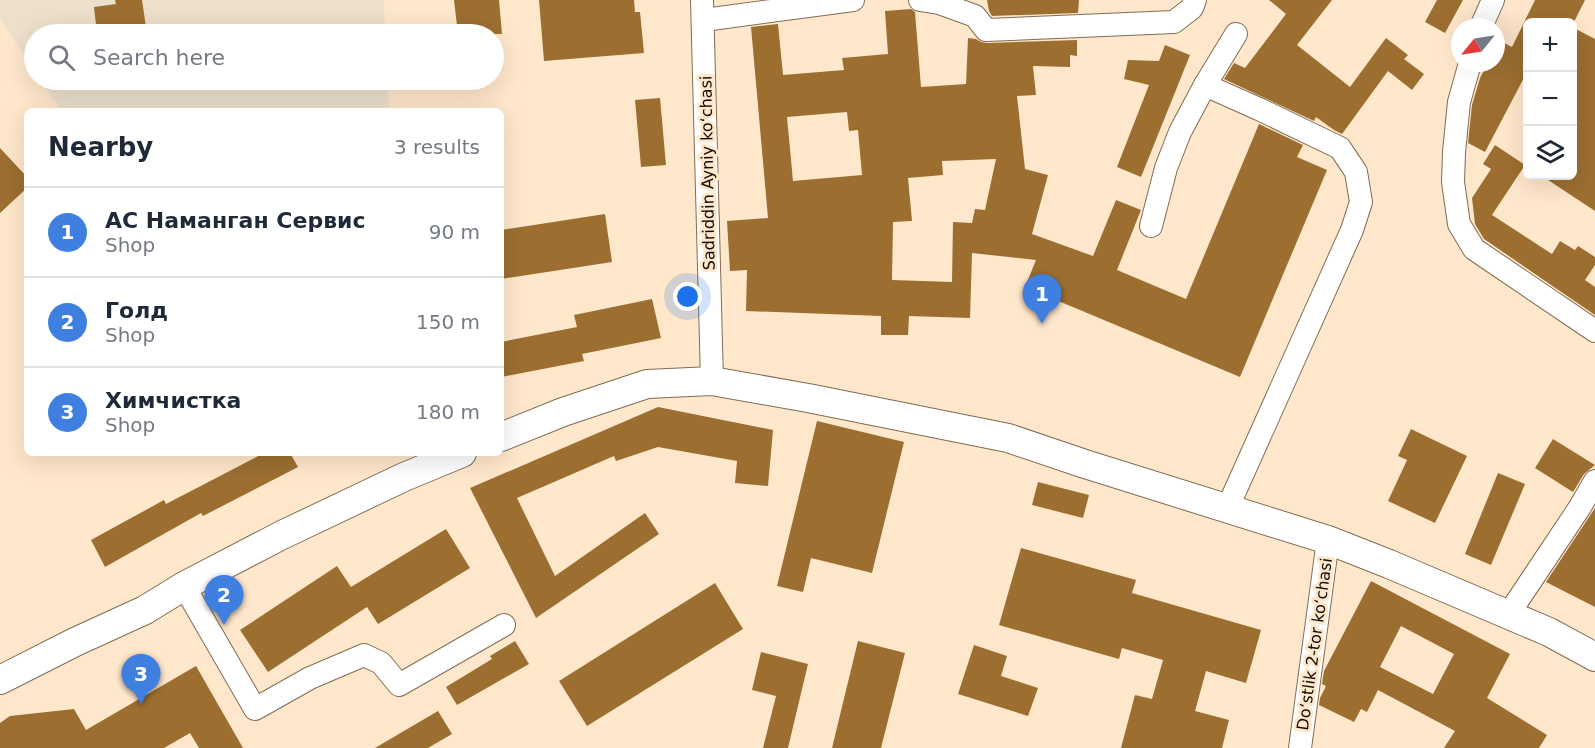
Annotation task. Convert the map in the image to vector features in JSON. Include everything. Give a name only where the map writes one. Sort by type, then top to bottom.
[{"type":"street","points":[[703,10],[853,0]]},
{"type":"street","points":[[920,0],[975,8],[987,30],[1174,22],[1192,8],[1195,0]]},
{"type":"street","points":[[1484,18],[1493,0]]},
{"type":"street","name":"Sadriddin Ayniy koʻchasi","points":[[703,10],[712,381]]},
{"type":"street","points":[[1151,226],[1166,168],[1180,132],[1236,34]]},
{"type":"street","points":[[1467,72],[1459,102],[1454,152],[1453,182],[1459,224],[1474,249],[1595,331]]},
{"type":"street","points":[[1205,85],[1340,148],[1356,172],[1360,202],[1352,230],[1227,509]]},
{"type":"street","points":[[504,436],[563,412],[646,384],[712,381],[1008,438],[1328,540],[1549,632],[1595,657]]},
{"type":"street","points":[[0,680],[145,610],[184,586],[282,536],[384,486],[455,456]]},
{"type":"street","points":[[1508,615],[1595,481]]},
{"type":"street","name":"Doʻstlik 2-tor koʻchasi","points":[[1300,748],[1328,540]]},
{"type":"street","points":[[184,586],[255,709],[310,678],[364,655],[381,663],[399,685],[504,625]]},
{"type":"shaded area","points":[[0,0],[384,0],[385,24],[24,24],[24,55],[0,18]]},
{"type":"shaded area","points":[[47,90],[388,90],[389,108],[59,108]]},
{"type":"building","points":[[115,0],[142,0],[146,24],[96,24],[94,7],[116,4]]},
{"type":"building","points":[[454,0],[499,0],[501,24],[457,24]]},
{"type":"building","points":[[539,0],[634,0],[635,12],[640,12],[644,53],[544,61]]},
{"type":"building","points":[[987,0],[1079,0],[1078,13],[992,16]]},
{"type":"building","points":[[1269,0],[1332,0],[1297,45],[1350,87],[1386,38],[1408,55],[1404,59],[1424,74],[1412,90],[1388,71],[1342,134],[1316,117],[1314,121],[1224,79],[1234,63],[1245,68],[1286,14]]},
{"type":"building","points":[[1437,0],[1463,0],[1453,18],[1451,18],[1445,33],[1425,22]]},
{"type":"building","points":[[1535,0],[1585,0],[1576,18],[1526,18]]},
{"type":"building","points":[[911,9],[915,12],[921,87],[966,84],[968,38],[987,43],[1077,40],[1077,56],[1070,55],[1070,67],[1033,66],[1036,95],[1017,96],[1025,169],[1048,175],[1032,234],[1093,256],[1116,200],[1141,210],[1117,270],[1186,299],[1259,124],[1303,145],[1297,157],[1327,170],[1240,377],[1025,287],[1036,260],[972,253],[970,318],[909,316],[908,335],[881,335],[881,316],[746,311],[747,270],[730,271],[727,221],[768,218],[751,27],[778,24],[783,75],[844,70],[842,58],[888,54],[885,11]],"holes":[[[847,112],[849,131],[858,130],[862,175],[793,181],[787,117]],[[996,159],[985,210],[975,209],[972,223],[953,222],[952,282],[892,280],[893,222],[912,221],[908,178],[943,175],[942,161]]]},
{"type":"building","points":[[1523,25],[1523,80],[1485,152],[1468,143],[1472,105],[1483,72],[1505,72],[1505,44],[1512,47]]},
{"type":"building","points":[[1577,30],[1595,39],[1595,211],[1548,180],[1577,180]]},
{"type":"building","points":[[1165,45],[1190,55],[1141,177],[1117,167],[1149,85],[1124,79],[1128,60],[1159,61]]},
{"type":"building","points":[[660,98],[666,165],[641,167],[635,100]]},
{"type":"building","points":[[1495,145],[1523,164],[1523,168],[1492,215],[1552,254],[1560,241],[1575,250],[1578,246],[1595,257],[1595,265],[1585,280],[1595,287],[1595,315],[1484,239],[1475,224],[1472,198],[1491,169],[1483,164]]},
{"type":"building","points":[[0,148],[24,174],[24,191],[0,213]]},
{"type":"building","points":[[605,214],[612,262],[504,279],[504,230]]},
{"type":"building","points":[[652,299],[661,338],[582,354],[584,361],[504,376],[504,341],[577,327],[574,315]]},
{"type":"building","points":[[658,407],[773,430],[768,486],[735,483],[737,461],[658,447],[616,461],[614,456],[517,498],[555,576],[645,513],[659,534],[536,618],[470,488]]},
{"type":"building","points":[[817,421],[904,442],[872,573],[811,558],[803,592],[777,586]]},
{"type":"building","points":[[1411,429],[1467,456],[1435,523],[1388,501],[1407,460],[1398,456]]},
{"type":"building","points":[[1553,439],[1595,465],[1584,474],[1573,492],[1535,468]]},
{"type":"building","points":[[258,456],[292,456],[298,467],[203,516],[201,513],[105,567],[91,540],[164,500],[166,504]]},
{"type":"building","points":[[1498,473],[1525,484],[1491,565],[1465,554]]},
{"type":"building","points":[[1038,482],[1089,495],[1083,518],[1032,505]]},
{"type":"building","points":[[1595,508],[1595,607],[1546,582]]},
{"type":"building","points":[[446,529],[470,568],[378,624],[367,607],[268,672],[240,630],[337,566],[351,587]]},
{"type":"building","points":[[1021,548],[1136,580],[1132,593],[1261,630],[1246,683],[1206,671],[1195,711],[1229,720],[1222,748],[1121,748],[1135,695],[1152,699],[1163,660],[1122,648],[1119,659],[999,625]]},
{"type":"building","points":[[1371,581],[1510,654],[1487,698],[1547,735],[1539,748],[1444,748],[1455,731],[1378,690],[1367,712],[1361,709],[1354,722],[1319,705],[1326,686],[1322,684],[1324,671]],"holes":[[[1401,626],[1454,654],[1433,694],[1380,667]]]},
{"type":"building","points":[[715,583],[743,629],[587,726],[559,681]]},
{"type":"building","points":[[515,641],[529,664],[457,705],[446,687],[492,659],[490,656]]},
{"type":"building","points":[[858,641],[905,653],[881,748],[832,748]]},
{"type":"building","points":[[974,645],[1007,656],[1001,676],[1038,688],[1028,716],[958,694]]},
{"type":"building","points":[[761,652],[808,664],[788,748],[763,748],[776,696],[752,690]]},
{"type":"building","points":[[196,666],[243,748],[199,748],[190,733],[164,748],[0,748],[0,723],[10,716],[74,709],[86,730]]},
{"type":"building","points":[[438,711],[452,734],[428,748],[375,748]]},
{"type":"place","name":"АС Наманган Сервис","points":[[1042,324]]},
{"type":"place","name":"Голд","points":[[224,625]]},
{"type":"place","name":"Химчистка","points":[[141,704]]}]
